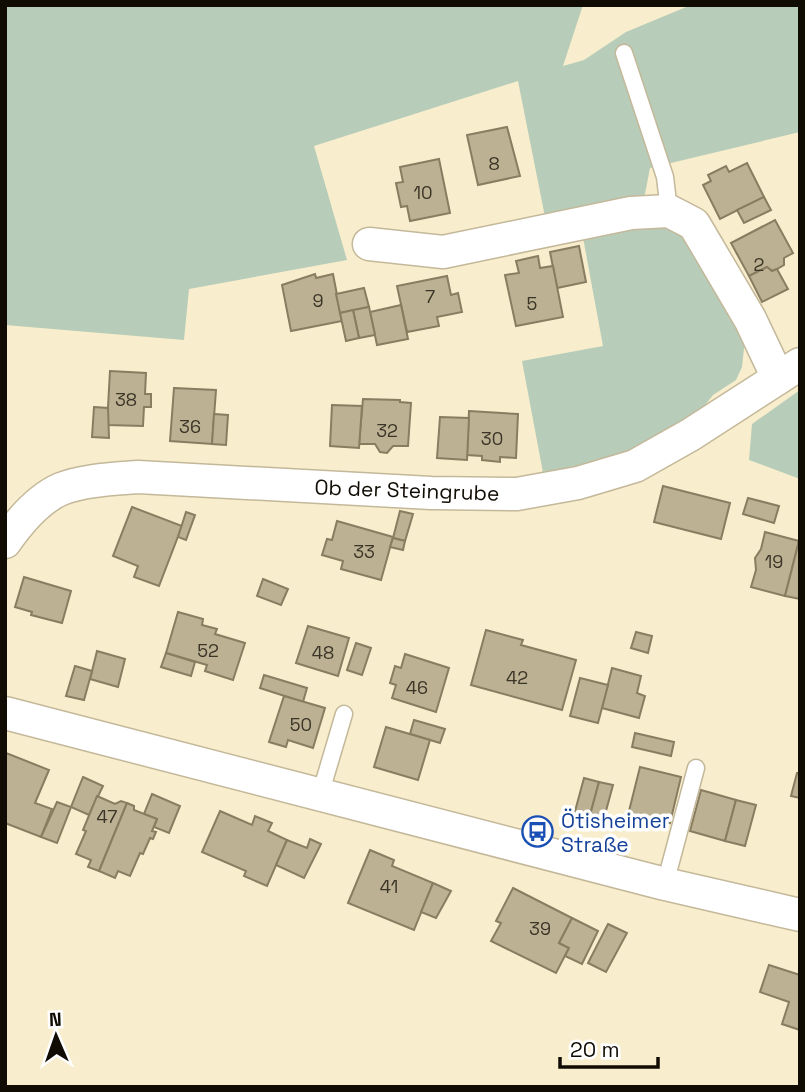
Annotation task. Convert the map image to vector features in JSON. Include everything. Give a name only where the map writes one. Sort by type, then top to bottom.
[{"type":"street","points":[[369,244],[443,252],[631,212],[669,211],[694,224],[750,319],[789,371]]},
{"type":"street","name":"Ob der Steingrube","points":[[5,542],[23,516],[60,489],[100,480],[138,478],[431,493],[517,494],[578,483],[635,466],[690,436],[789,371]]},
{"type":"street","points":[[7,714],[665,884],[800,915]]},
{"type":"lane","points":[[624,53],[665,177],[669,211]]},
{"type":"lane","points":[[320,795],[344,714]]},
{"type":"lane","points":[[665,884],[696,768]]},
{"type":"green space","points":[[5,5],[583,5],[563,66],[584,60],[626,32],[691,5],[800,5],[800,132],[650,168],[644,199],[545,217],[518,81],[314,146],[347,260],[189,289],[184,340],[5,325]]},
{"type":"green space","points":[[642,221],[673,228],[693,242],[745,339],[742,367],[736,380],[713,395],[690,424],[657,444],[544,478],[522,361],[603,346],[582,232]]},
{"type":"green space","points":[[800,390],[800,479],[749,460],[752,424]]},
{"type":"building","points":[[507,127],[520,176],[478,185],[467,135]]},
{"type":"building","points":[[439,159],[450,213],[410,221],[407,206],[401,207],[396,183],[403,182],[400,167]]},
{"type":"building","points":[[747,163],[764,197],[720,219],[703,185],[711,181],[708,175],[726,166],[729,172]]},
{"type":"building","points":[[764,197],[771,210],[744,223],[737,210]]},
{"type":"building","points":[[775,220],[793,253],[784,258],[784,265],[777,269],[772,271],[767,267],[749,276],[731,243]]},
{"type":"building","points":[[579,246],[586,282],[557,288],[550,252]]},
{"type":"building","points":[[538,256],[540,268],[553,266],[563,317],[516,326],[505,275],[519,273],[516,261]]},
{"type":"building","points":[[767,267],[772,271],[777,269],[788,289],[762,302],[749,276]]},
{"type":"building","points":[[315,274],[316,278],[333,274],[342,321],[291,331],[282,285]]},
{"type":"building","points":[[447,276],[451,295],[458,293],[462,312],[437,317],[439,326],[407,332],[397,286]]},
{"type":"building","points":[[364,288],[369,307],[340,313],[336,294]]},
{"type":"building","points":[[401,305],[408,339],[377,345],[370,312]]},
{"type":"building","points":[[369,307],[375,335],[359,338],[353,310]]},
{"type":"building","points":[[353,310],[359,338],[346,341],[340,313]]},
{"type":"building","points":[[110,371],[146,373],[145,394],[151,394],[151,407],[144,407],[143,426],[107,425]]},
{"type":"building","points":[[174,388],[216,390],[212,444],[170,441]]},
{"type":"building","points":[[363,399],[411,403],[408,446],[393,446],[387,453],[380,452],[375,444],[359,444]]},
{"type":"building","points":[[332,405],[362,406],[359,448],[330,446]]},
{"type":"building","points":[[94,407],[108,408],[109,438],[92,437]]},
{"type":"building","points":[[469,411],[518,414],[516,458],[500,457],[500,462],[482,460],[482,456],[467,455]]},
{"type":"building","points":[[214,414],[228,415],[226,445],[212,444]]},
{"type":"building","points":[[440,417],[469,418],[467,460],[437,458]]},
{"type":"building","points":[[663,486],[730,503],[721,539],[654,522]]},
{"type":"building","points":[[748,498],[779,506],[774,523],[743,514]]},
{"type":"building","points":[[132,507],[182,526],[159,586],[134,577],[138,566],[113,556]]},
{"type":"building","points":[[400,511],[413,514],[405,541],[393,538]]},
{"type":"building","points":[[186,512],[195,515],[186,540],[178,537]]},
{"type":"building","points":[[337,521],[393,537],[381,580],[341,569],[343,561],[322,555],[327,539],[332,540]]},
{"type":"building","points":[[765,532],[799,541],[785,596],[751,587],[756,570],[755,558],[761,549]]},
{"type":"building","points":[[393,538],[405,541],[403,550],[390,547]]},
{"type":"building","points":[[800,541],[800,599],[785,596]]},
{"type":"building","points":[[24,577],[71,591],[62,623],[31,615],[32,612],[15,607]]},
{"type":"building","points":[[263,579],[288,589],[281,605],[257,596]]},
{"type":"building","points":[[178,612],[203,619],[202,625],[217,629],[215,634],[245,643],[233,680],[205,671],[207,665],[166,653]]},
{"type":"building","points":[[308,626],[349,638],[338,676],[296,663]]},
{"type":"building","points":[[486,630],[523,640],[521,645],[576,660],[562,710],[471,685]]},
{"type":"building","points":[[636,632],[652,636],[648,653],[631,648]]},
{"type":"building","points":[[356,643],[371,648],[362,675],[347,670]]},
{"type":"building","points":[[97,651],[125,659],[118,687],[90,679]]},
{"type":"building","points":[[166,653],[195,662],[191,676],[161,667]]},
{"type":"building","points":[[405,654],[449,668],[436,712],[392,698],[396,685],[390,683],[395,666],[401,668]]},
{"type":"building","points":[[75,666],[92,671],[84,700],[66,696]]},
{"type":"building","points":[[612,668],[641,676],[637,693],[645,696],[639,718],[602,708]]},
{"type":"building","points":[[264,675],[307,688],[303,702],[260,688]]},
{"type":"building","points":[[580,678],[608,685],[598,723],[570,716]]},
{"type":"building","points":[[284,696],[325,708],[313,748],[288,740],[286,747],[269,742]]},
{"type":"building","points":[[414,720],[445,729],[440,743],[410,734]]},
{"type":"building","points":[[386,727],[430,740],[418,780],[374,767]]},
{"type":"building","points":[[635,733],[674,742],[671,756],[632,747]]},
{"type":"building","points":[[6,753],[49,770],[35,803],[52,809],[41,837],[5,823]]},
{"type":"building","points":[[640,767],[681,777],[670,823],[653,819],[651,825],[627,819]]},
{"type":"building","points":[[797,773],[800,773],[800,798],[791,796]]},
{"type":"building","points":[[83,777],[103,786],[89,815],[71,807]]},
{"type":"building","points":[[584,778],[599,782],[589,819],[574,815]]},
{"type":"building","points":[[599,782],[613,785],[603,822],[589,819]]},
{"type":"building","points":[[701,790],[736,800],[725,841],[690,831]]},
{"type":"building","points":[[152,794],[180,806],[169,833],[154,827],[157,819],[144,814]]},
{"type":"building","points":[[97,796],[115,804],[121,801],[127,803],[99,871],[88,867],[91,860],[76,854]]},
{"type":"building","points":[[736,800],[756,805],[745,846],[725,841]]},
{"type":"building","points":[[57,802],[71,807],[57,843],[41,837]]},
{"type":"building","points":[[127,803],[134,806],[134,810],[157,819],[152,831],[156,832],[153,839],[150,838],[143,854],[140,853],[130,876],[118,871],[115,878],[99,871]]},
{"type":"building","points":[[220,811],[252,825],[255,816],[272,823],[268,831],[287,840],[267,886],[244,876],[246,871],[202,852]]},
{"type":"building","points":[[310,839],[321,844],[304,878],[276,865],[287,840],[307,848]]},
{"type":"building","points":[[370,850],[394,860],[392,866],[433,883],[414,930],[348,903]]},
{"type":"building","points":[[433,883],[451,891],[436,918],[421,912]]},
{"type":"building","points":[[513,888],[572,918],[559,943],[569,948],[556,973],[491,941],[501,923],[496,921]]},
{"type":"building","points":[[572,918],[598,931],[582,964],[565,956],[569,948],[559,943]]},
{"type":"building","points":[[608,924],[627,933],[606,972],[588,963]]},
{"type":"building","points":[[769,965],[800,975],[800,1030],[782,1024],[789,1002],[760,992]]},
{"type":"place","name":"Ötisheimer Straße","points":[[538,832]]}]
